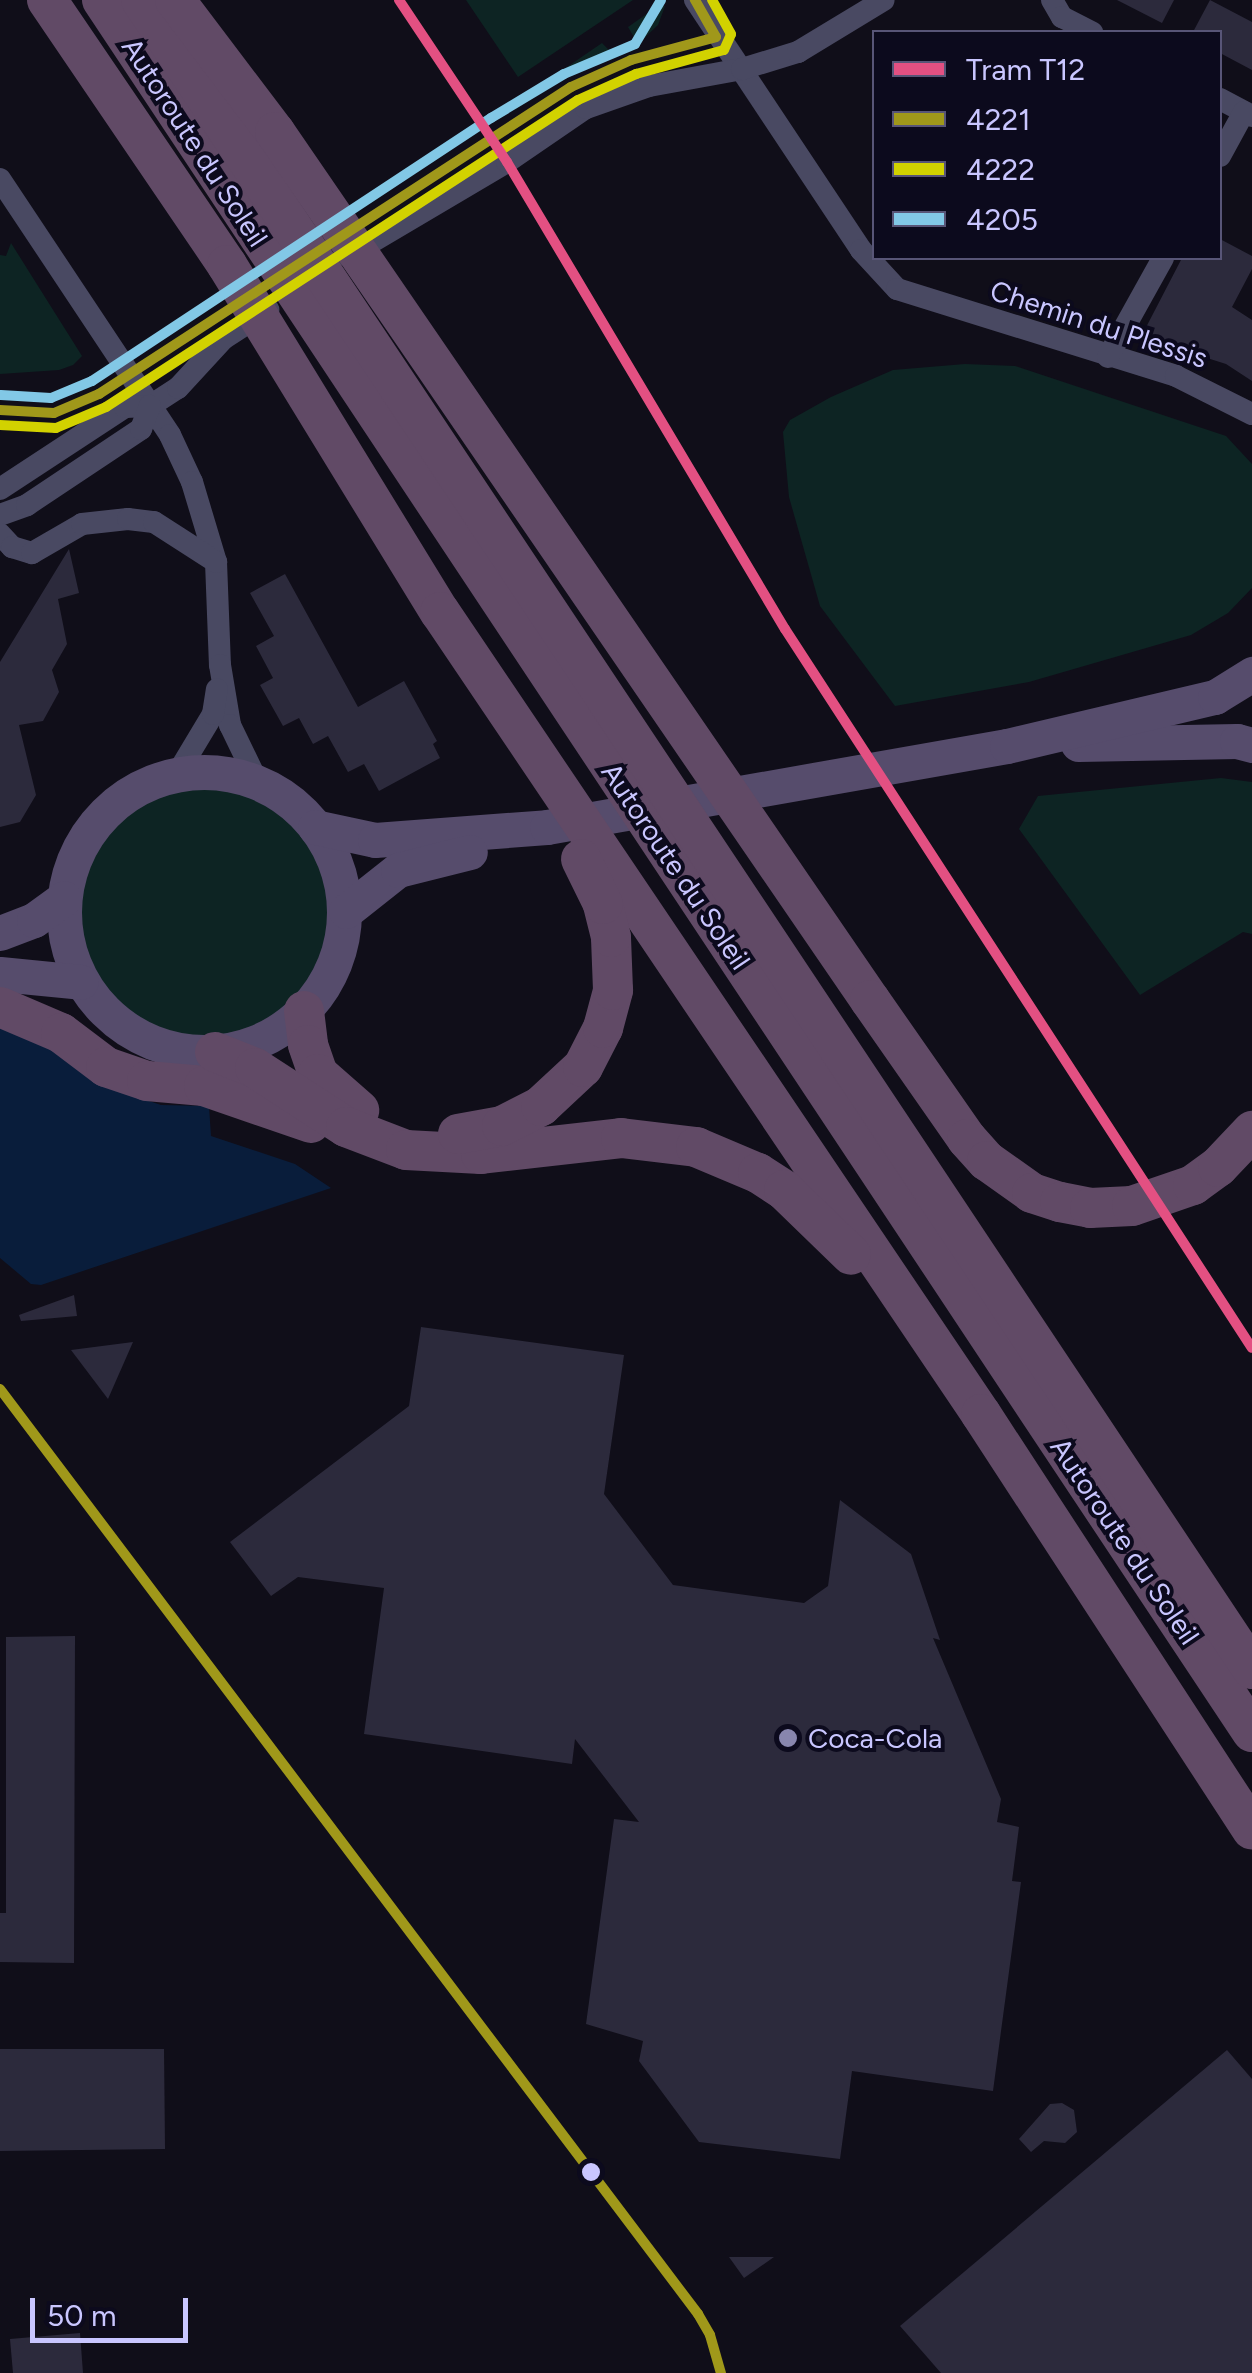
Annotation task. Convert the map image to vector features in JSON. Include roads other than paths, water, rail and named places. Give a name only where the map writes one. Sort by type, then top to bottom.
[{"type":"highway","points":[[47,0],[227,266],[440,612],[981,1414],[1101,1603]]},
{"type":"highway","name":"Autoroute du Soleil","points":[[102,0],[1252,1732]]},
{"type":"highway","name":"Autoroute du Soleil","points":[[141,0],[1252,1670]]},
{"type":"highway","points":[[175,0],[275,132],[967,1139],[1032,1193],[1090,1208],[1132,1206],[1192,1185],[1218,1168],[1252,1131]]},
{"type":"highway","points":[[304,1011],[312,1059],[327,1086],[352,1107],[373,1116],[439,1133],[502,1126],[541,1106],[583,1067],[603,1028],[614,970],[603,904],[440,612]]},
{"type":"highway","points":[[0,1007],[61,1034],[106,1066],[147,1081],[204,1086],[332,1132],[385,1145],[426,1153],[481,1154],[642,1139],[696,1147],[758,1173],[812,1214],[897,1310],[1252,1829]]},
{"type":"highway","points":[[216,1052],[255,1068],[327,1116],[385,1145]]},
{"type":"main road","points":[[346,912],[398,870],[547,828],[1008,746],[1214,697],[1252,674]]},
{"type":"main road","points":[[1008,746],[1237,741],[1252,745]]},
{"type":"main road","points":[[214,773],[258,783],[286,799],[315,827],[332,858],[346,912],[341,945],[326,982],[304,1011],[256,1042],[216,1052],[195,1052],[148,1041],[122,1026],[81,982],[66,938],[64,898],[78,850],[102,816],[146,785],[177,774],[214,773]]},
{"type":"main road","points":[[315,827],[375,840],[547,828]]},
{"type":"main road","points":[[0,933],[34,920],[64,898]]},
{"type":"main road","points":[[0,974],[81,982]]},
{"type":"street","name":"Chemin du Plessis","points":[[694,0],[861,250],[897,290],[1176,376],[1252,414]]},
{"type":"street","points":[[0,489],[125,407],[150,406],[178,388],[223,340],[392,227],[508,162],[586,108],[649,86],[742,69],[798,52],[884,0]]},
{"type":"street","points":[[1052,0],[1062,17],[1088,30]]},
{"type":"street","points":[[1222,100],[1248,114],[1222,153]]},
{"type":"street","points":[[0,179],[150,406],[192,482],[216,562],[220,665],[230,724],[258,783]]},
{"type":"street","points":[[1108,357],[1162,260]]},
{"type":"street","points":[[0,515],[27,505],[141,429],[150,406]]},
{"type":"street","points":[[0,534],[12,547],[32,553],[82,524],[128,519],[154,522],[216,562]]},
{"type":"street","points":[[177,774],[213,714],[220,665]]},
{"type":"water","points":[[0,1022],[26,1030],[116,1090],[161,1105],[209,1106],[211,1136],[295,1164],[331,1188],[41,1285],[31,1284],[0,1258]]},
{"type":"tram line","name":"T12","points":[[399,0],[507,162],[785,629],[1252,1348]]},
{"type":"place","name":"Coca-Cola","points":[[788,1738]]}]
